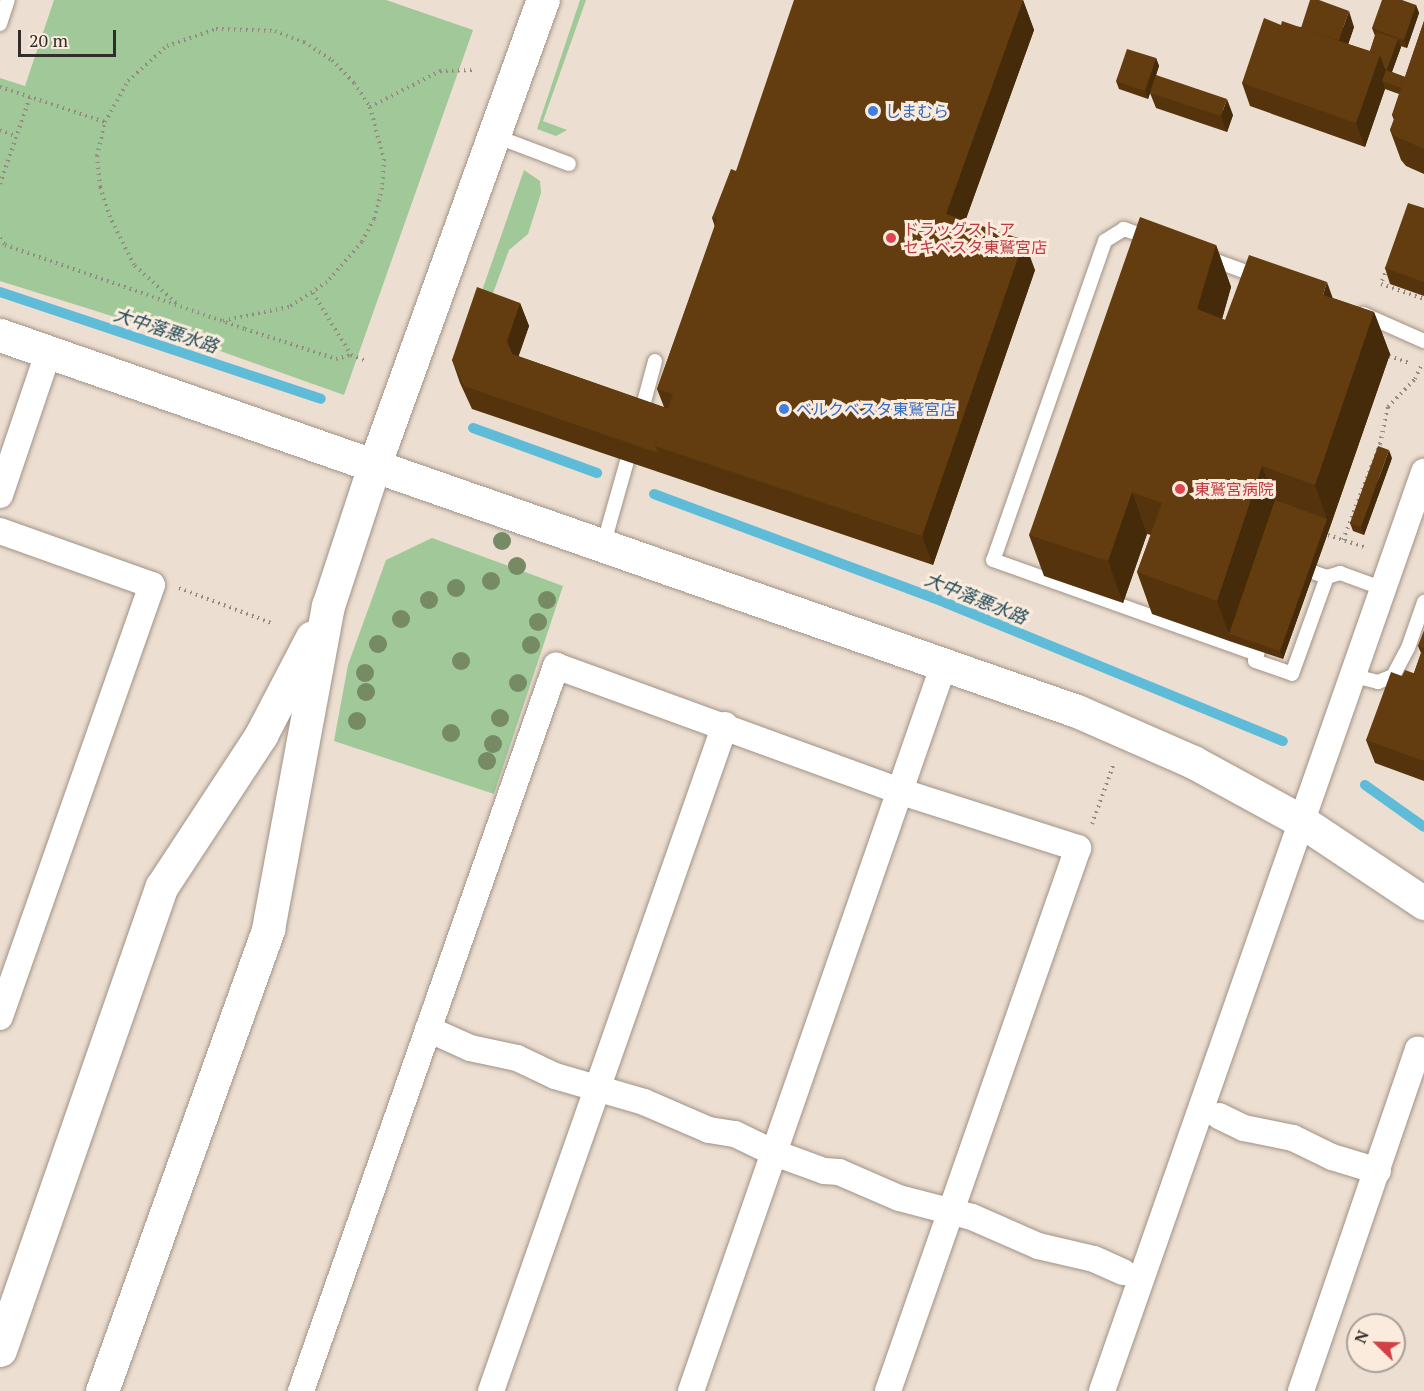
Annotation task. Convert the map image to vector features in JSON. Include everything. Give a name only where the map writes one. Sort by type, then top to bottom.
[{"type":"street","points":[[102,1391],[268,929],[328,606],[374,466],[543,0]]},
{"type":"street","points":[[0,335],[603,548],[1077,711],[1161,748],[1301,821],[1424,903]]},
{"type":"street","points":[[0,495],[48,353]]},
{"type":"street","points":[[1102,1391],[1384,589],[1416,519],[1424,472]]},
{"type":"street","points":[[0,531],[152,585],[0,1017]]},
{"type":"street","points":[[0,1350],[162,886],[261,735],[328,606]]},
{"type":"street","points":[[691,1391],[772,1152],[902,792],[944,664]]},
{"type":"street","points":[[301,1391],[556,666],[725,725],[902,792],[1078,848],[888,1391]]},
{"type":"street","points":[[491,1391],[725,725]]},
{"type":"street","points":[[428,1029],[470,1048],[517,1058],[555,1076],[644,1102],[709,1130],[735,1134],[772,1152],[824,1171],[839,1172],[931,1209],[951,1211],[1014,1233],[1038,1246],[1094,1258],[1123,1272]]},
{"type":"street","points":[[1301,1391],[1418,1050],[1424,1055]]},
{"type":"street","points":[[1219,1116],[1244,1128],[1293,1138],[1332,1157],[1378,1171]]},
{"type":"lane","points":[[0,24],[8,0]]},
{"type":"lane","points":[[495,136],[569,164]]},
{"type":"lane","points":[[1168,245],[1124,229],[1105,241],[993,560],[1257,654]]},
{"type":"lane","points":[[1190,252],[1272,281]]},
{"type":"lane","points":[[1350,308],[1397,332],[1424,340]]},
{"type":"lane","points":[[603,548],[655,361]]},
{"type":"lane","points":[[625,438],[647,446]]},
{"type":"lane","points":[[1284,575],[1288,563],[1328,577],[1340,573],[1384,589]]},
{"type":"lane","points":[[1265,631],[1254,661],[1292,674],[1328,577]]},
{"type":"lane","points":[[1354,676],[1378,682],[1393,676],[1408,648],[1424,602]]},
{"type":"path","points":[[176,303],[135,265],[110,217],[100,186],[97,156],[105,122],[128,81],[166,46],[201,33],[242,27],[275,31],[304,42],[332,60],[370,107],[384,159],[374,219],[345,266],[313,292],[289,307],[222,321]]},
{"type":"path","points":[[370,107],[440,71],[472,70]]},
{"type":"path","points":[[0,87],[105,122]]},
{"type":"path","points":[[0,184],[30,97]]},
{"type":"path","points":[[0,130],[16,136]]},
{"type":"path","points":[[0,238],[3,245],[176,303],[222,321],[336,359],[351,355],[367,361]]},
{"type":"path","points":[[1388,263],[1381,284],[1424,299]]},
{"type":"path","points":[[313,292],[351,355]]},
{"type":"path","points":[[1343,540],[1380,444],[1388,407],[1415,379],[1422,363]]},
{"type":"path","points":[[1328,535],[1376,551]]},
{"type":"path","points":[[152,585],[172,585],[271,623]]},
{"type":"path","points":[[1078,848],[1090,829],[1113,766]]},
{"type":"green space","points":[[54,0],[386,0],[473,30],[344,395],[195,342],[0,281],[0,78],[25,86]]},
{"type":"green space","points":[[580,0],[586,0],[543,121],[567,130],[556,136],[537,129]]},
{"type":"green space","points":[[524,170],[540,181],[541,193],[528,234],[509,250],[486,312],[476,308]]},
{"type":"green space","points":[[432,538],[563,586],[494,794],[334,741],[348,665],[386,560]]},
{"type":"building","points":[[794,0],[1023,0],[946,214],[1024,240],[922,536],[655,446],[673,394],[657,389],[717,219],[712,218],[731,169],[736,171]]},
{"type":"building","points":[[1310,0],[1319,0],[1349,11],[1339,40],[1301,28]]},
{"type":"building","points":[[1382,0],[1402,0],[1416,5],[1404,40],[1372,28]]},
{"type":"building","points":[[1264,18],[1281,25],[1282,21],[1380,55],[1356,123],[1242,83]]},
{"type":"building","points":[[1424,21],[1424,149],[1395,136],[1390,130],[1395,116],[1392,115]]},
{"type":"building","points":[[1376,32],[1398,39],[1387,69],[1380,55],[1370,51]]},
{"type":"building","points":[[1127,49],[1156,58],[1145,91],[1116,81]]},
{"type":"building","points":[[1386,70],[1405,77],[1401,88],[1382,81]]},
{"type":"building","points":[[1156,75],[1227,99],[1221,116],[1150,93]]},
{"type":"building","points":[[1408,203],[1424,208],[1424,282],[1385,268]]},
{"type":"building","points":[[1140,217],[1216,245],[1197,309],[1225,320],[1249,255],[1327,282],[1323,295],[1374,312],[1315,485],[1262,466],[1217,601],[1137,572],[1162,503],[1132,492],[1108,561],[1029,535]]},
{"type":"building","points":[[477,287],[520,303],[507,341],[512,354],[668,409],[655,446],[658,453],[464,386],[452,360]]},
{"type":"building","points":[[1378,446],[1389,450],[1361,527],[1350,523]]},
{"type":"building","points":[[1275,500],[1327,519],[1280,651],[1229,634]]},
{"type":"building","points":[[1424,631],[1424,648],[1418,646]]},
{"type":"building","points":[[1421,653],[1424,654],[1424,677],[1414,673]]},
{"type":"building","points":[[1405,670],[1424,677],[1424,761],[1366,740],[1391,672],[1402,676]]},
{"type":"waterway","name":"大中落悪水路","points":[[0,292],[321,399]]},
{"type":"waterway","name":"大中落悪水路","points":[[473,428],[597,473]]},
{"type":"waterway","name":"大中落悪水路","points":[[654,494],[934,598],[1283,741]]},
{"type":"waterway","name":"大中落悪水路","points":[[1365,785],[1424,827]]},
{"type":"place","name":"しまむら","points":[[873,111]]},
{"type":"place","name":"ドラッグストア セキベスタ東鷲宮店","points":[[891,238]]},
{"type":"place","name":"ベルクベスタ東鷲宮店","points":[[784,409]]},
{"type":"place","name":"東鷲宮病院","points":[[1180,489]]}]
